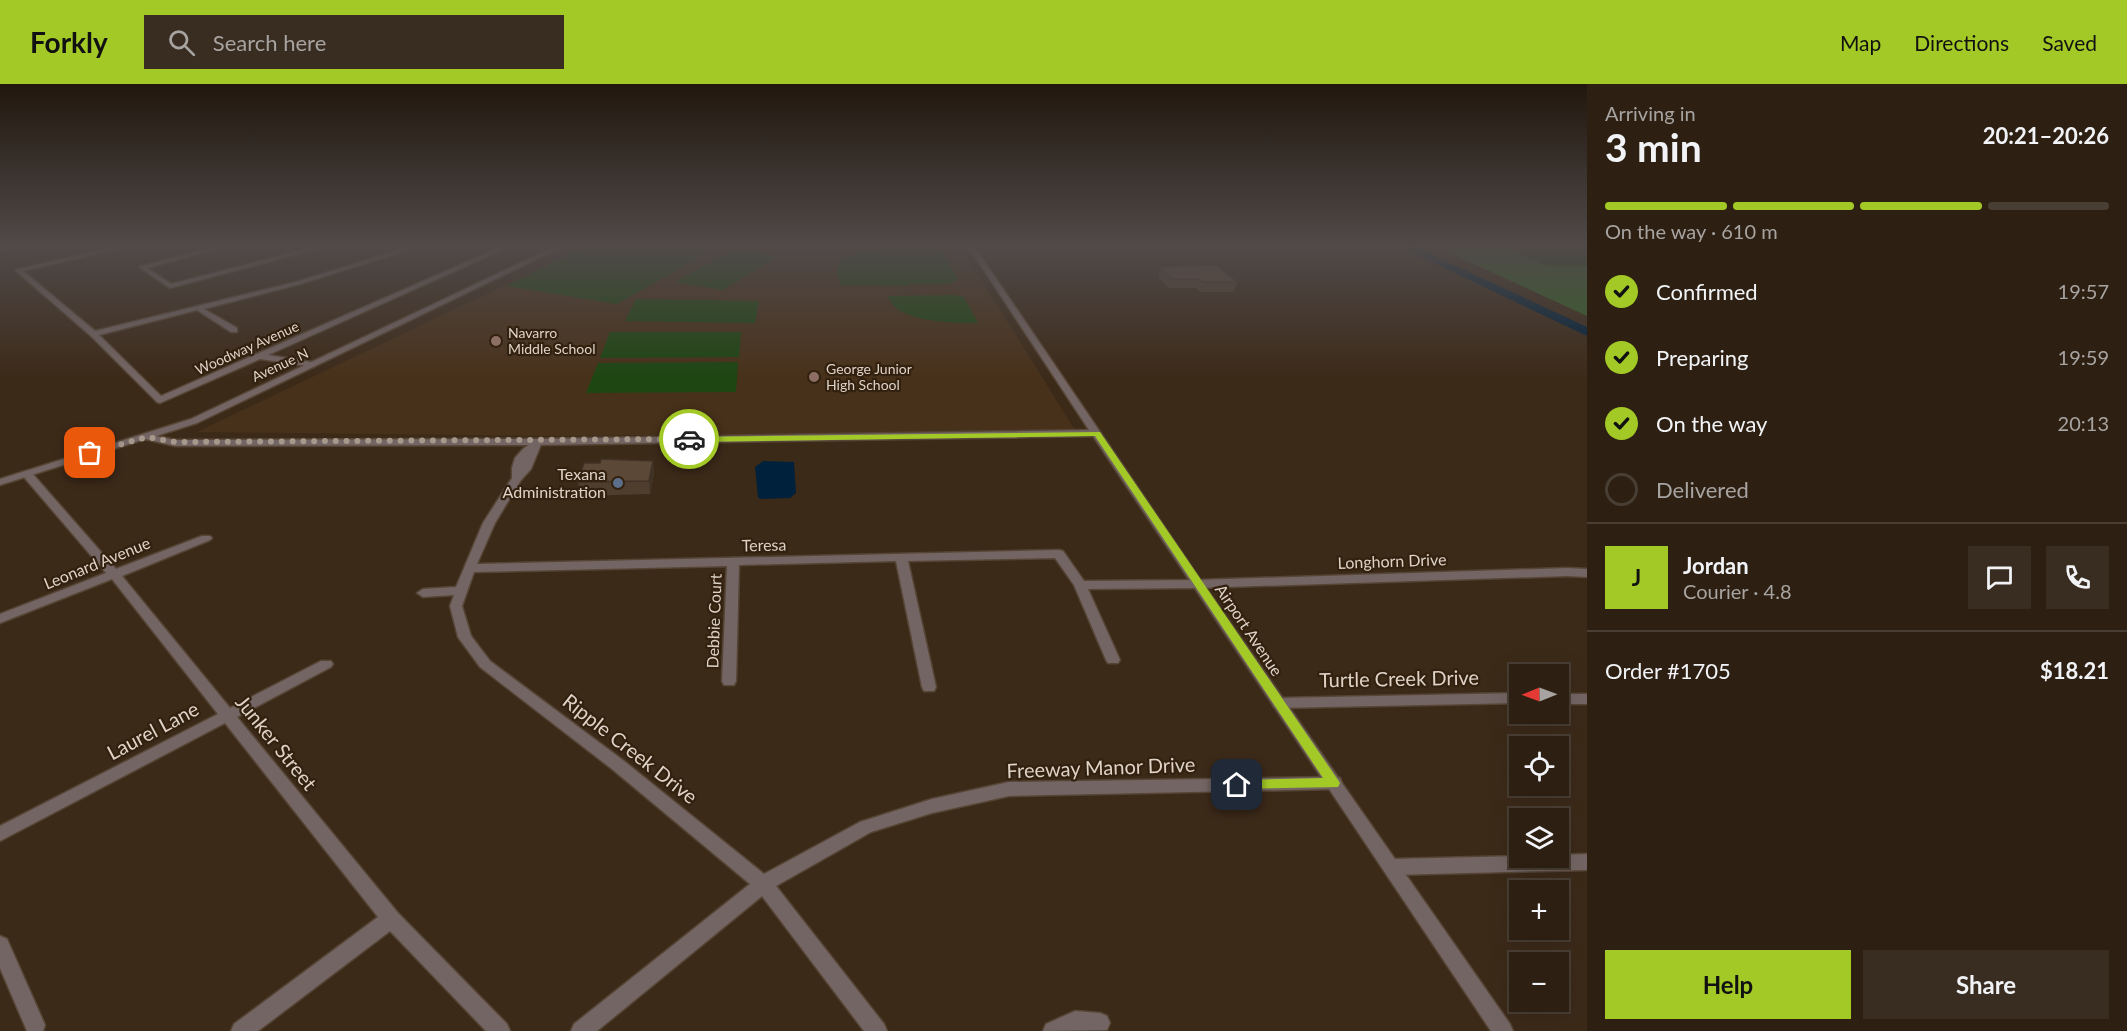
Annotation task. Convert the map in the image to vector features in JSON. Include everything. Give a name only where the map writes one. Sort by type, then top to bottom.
[{"type":"street","points":[[42,290],[94,334],[271,290]]},
{"type":"street","name":"Woodway Avenue","points":[[94,334],[160,400],[409,290]]},
{"type":"street","name":"Avenue N","points":[[0,482],[194,421],[468,290]]},
{"type":"street","name":"Airport Avenue","points":[[1001,290],[1197,584],[1503,1031]]},
{"type":"street","points":[[200,309],[234,330]]},
{"type":"street","points":[[260,357],[311,365]]},
{"type":"street","points":[[147,437],[175,442],[536,443],[1097,434]]},
{"type":"street","name":"Ripple Creek Drive","points":[[536,443],[526,469],[517,478],[489,523],[469,568],[456,606],[465,637],[485,664],[618,765],[764,884],[877,1031]]},
{"type":"street","name":"Junker Street","points":[[27,474],[114,574],[391,919],[500,1031]]},
{"type":"street","name":"Leonard Avenue","points":[[0,619],[206,538]]},
{"type":"street","name":"Teresa","points":[[469,568],[1059,554],[1080,585]]},
{"type":"street","points":[[902,559],[929,687]]},
{"type":"street","name":"Debbie Court","points":[[729,681],[733,562]]},
{"type":"street","name":"Longhorn Drive","points":[[1080,585],[1587,573]]},
{"type":"street","points":[[1080,585],[1113,660]]},
{"type":"street","points":[[423,593],[462,590]]},
{"type":"street","name":"Laurel Lane","points":[[0,834],[326,664]]},
{"type":"street","name":"Turtle Creek Drive","points":[[1279,703],[1509,698]]},
{"type":"street","points":[[1569,699],[1587,699]]},
{"type":"street","name":"Freeway Manor Drive","points":[[580,1031],[764,884],[866,827],[932,806],[1009,789],[1334,783]]},
{"type":"street","points":[[1392,867],[1587,862]]},
{"type":"street","points":[[241,1031],[391,919]]},
{"type":"street","points":[[0,945],[35,1025]]},
{"type":"street","points":[[1053,1031],[1075,1021],[1100,1023]]},
{"type":"shaded area","points":[[494,290],[988,290],[1075,430],[563,436],[197,432]]},
{"type":"green space","points":[[532,290],[641,290],[617,304]]},
{"type":"green space","points":[[1531,290],[1587,290],[1587,316]]},
{"type":"green space","points":[[955,295],[964,297],[978,323],[927,320],[902,312],[893,305],[888,296]]},
{"type":"green space","points":[[636,299],[759,301],[755,323],[625,321]]},
{"type":"green space","points":[[610,332],[741,332],[739,357],[600,358]]},
{"type":"green space","points":[[738,362],[736,392],[586,393],[598,363]]},
{"type":"water","points":[[763,461],[794,462],[796,493],[790,498],[760,499],[755,467]]},
{"type":"building","points":[[601,459],[653,461],[649,481],[578,482],[584,463],[600,463]]},
{"type":"waterway","points":[[1498,290],[1587,332]]},
{"type":"way so far","points":[[90,453],[147,437],[175,442],[515,442],[689,439]]},
{"type":"place","name":"Navarro Middle School","points":[[496,341]]},
{"type":"place","name":"George Junior High School","points":[[814,377]]},
{"type":"place","name":"Texana Administration","points":[[618,483]]},
{"type":"route","points":[[689,439],[1097,434],[1334,783],[1237,785]]}]
